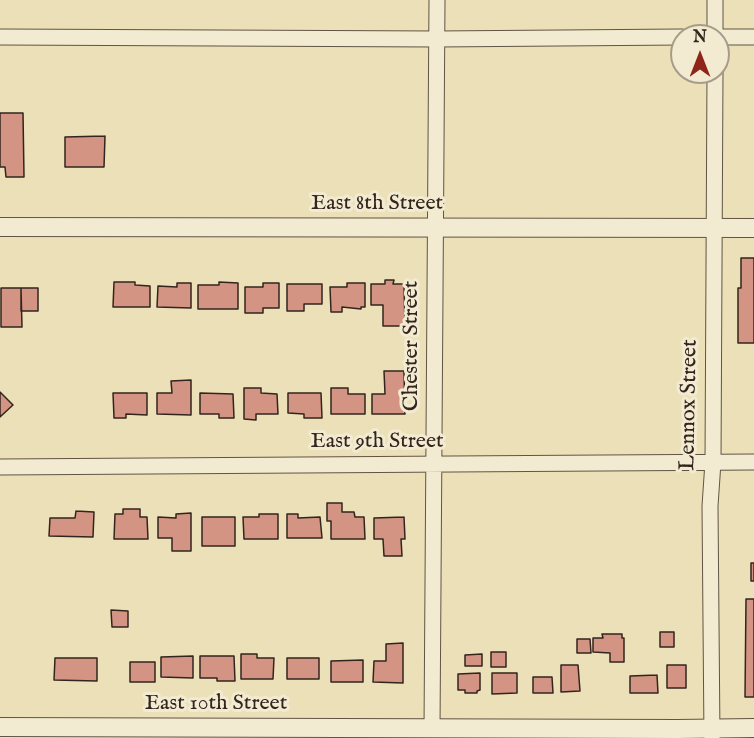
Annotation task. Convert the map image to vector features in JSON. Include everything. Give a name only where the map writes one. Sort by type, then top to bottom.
[{"type":"street","name":"Chester Street","points":[[432,729],[437,0]]},
{"type":"street","points":[[715,0],[716,24]]},
{"type":"street","points":[[0,37],[437,39],[670,37]]},
{"type":"street","points":[[730,37],[754,37]]},
{"type":"street","name":"Lennox Street","points":[[712,733],[710,506],[713,462],[715,84]]},
{"type":"street","name":"East 8th Street","points":[[0,227],[754,228]]},
{"type":"street","name":"East 9th Street","points":[[0,466],[754,462]]},
{"type":"street","name":"East 10th Street","points":[[0,727],[51,732],[273,733],[432,729],[492,733]]},
{"type":"street","points":[[492,733],[712,733],[754,728]]},
{"type":"building","points":[[0,113],[23,113],[24,177],[6,177],[5,167],[0,167]]},
{"type":"building","points":[[105,136],[104,167],[65,167],[65,137]]},
{"type":"building","points":[[741,258],[754,258],[754,343],[738,343],[738,288],[741,288]]},
{"type":"building","points":[[385,280],[394,280],[393,284],[404,284],[405,326],[383,326],[383,305],[371,305],[371,284],[385,284]]},
{"type":"building","points":[[114,282],[135,282],[135,285],[150,286],[150,307],[113,307]]},
{"type":"building","points":[[219,282],[238,283],[238,309],[198,309],[198,285],[219,285]]},
{"type":"building","points":[[177,283],[191,283],[191,308],[157,307],[158,286],[177,287]]},
{"type":"building","points":[[263,283],[279,283],[279,308],[263,308],[263,313],[245,313],[245,287],[263,287]]},
{"type":"building","points":[[347,283],[365,283],[365,307],[361,309],[342,307],[342,312],[331,312],[330,287],[347,287]]},
{"type":"building","points":[[287,284],[322,284],[322,304],[304,304],[304,311],[287,311]]},
{"type":"building","points":[[1,288],[21,288],[22,327],[1,327]]},
{"type":"building","points":[[21,288],[38,288],[38,311],[21,311]]},
{"type":"building","points":[[384,371],[404,371],[405,414],[372,414],[372,394],[385,394]]},
{"type":"building","points":[[191,380],[191,415],[157,414],[157,393],[172,393],[171,381]]},
{"type":"building","points":[[244,388],[261,388],[261,393],[277,394],[278,414],[256,414],[256,420],[244,419]]},
{"type":"building","points":[[331,388],[348,388],[348,394],[365,394],[365,414],[331,414]]},
{"type":"building","points":[[0,392],[13,405],[0,417]]},
{"type":"building","points":[[113,393],[147,393],[147,415],[126,414],[126,418],[114,418]]},
{"type":"building","points":[[200,393],[233,394],[234,418],[219,418],[219,414],[200,414]]},
{"type":"building","points":[[288,393],[321,393],[322,418],[304,418],[304,414],[288,413]]},
{"type":"building","points":[[327,503],[342,503],[342,512],[354,512],[355,517],[364,517],[365,539],[331,539],[331,521],[327,521]]},
{"type":"building","points":[[123,509],[140,509],[140,517],[147,517],[148,539],[114,539],[115,514],[123,514]]},
{"type":"building","points":[[76,511],[94,512],[93,537],[49,536],[50,518],[75,518]]},
{"type":"building","points":[[191,513],[191,551],[172,551],[172,538],[158,538],[158,517],[176,518],[176,514]]},
{"type":"building","points":[[259,514],[278,514],[278,539],[244,539],[243,517],[259,517]]},
{"type":"building","points":[[287,514],[298,514],[298,518],[320,517],[322,538],[287,538]]},
{"type":"building","points":[[202,517],[235,517],[235,546],[202,546]]},
{"type":"building","points":[[404,517],[405,539],[401,539],[402,556],[384,556],[383,539],[374,539],[374,518]]},
{"type":"building","points":[[751,563],[754,563],[754,581],[751,581]]},
{"type":"building","points":[[746,599],[754,599],[754,697],[745,697]]},
{"type":"building","points":[[111,610],[128,611],[128,627],[112,627]]},
{"type":"building","points":[[660,632],[674,632],[674,647],[660,647]]},
{"type":"building","points":[[602,634],[622,634],[624,662],[610,662],[610,653],[593,652],[593,638],[603,638]]},
{"type":"building","points":[[577,639],[590,639],[591,653],[577,653]]},
{"type":"building","points":[[403,643],[403,683],[373,682],[374,661],[386,661],[386,644]]},
{"type":"building","points":[[491,652],[506,652],[506,667],[491,667]]},
{"type":"building","points":[[241,654],[257,654],[257,658],[274,658],[273,679],[241,679]]},
{"type":"building","points":[[482,654],[482,666],[465,666],[465,655]]},
{"type":"building","points":[[193,656],[193,678],[161,677],[161,657]]},
{"type":"building","points":[[200,656],[234,656],[235,681],[200,678]]},
{"type":"building","points":[[55,658],[97,658],[97,681],[54,680]]},
{"type":"building","points":[[287,658],[319,658],[319,679],[287,679]]},
{"type":"building","points":[[363,660],[363,682],[331,682],[331,661]]},
{"type":"building","points":[[130,662],[155,662],[155,682],[130,682]]},
{"type":"building","points":[[561,665],[578,665],[580,691],[561,692]]},
{"type":"building","points":[[667,665],[686,665],[686,688],[667,688]]},
{"type":"building","points":[[480,673],[480,690],[477,693],[465,693],[465,690],[458,690],[458,674]]},
{"type":"building","points":[[492,673],[517,673],[517,693],[492,694]]},
{"type":"building","points":[[657,675],[658,693],[630,693],[630,676]]},
{"type":"building","points":[[533,677],[552,677],[553,693],[533,693]]}]
